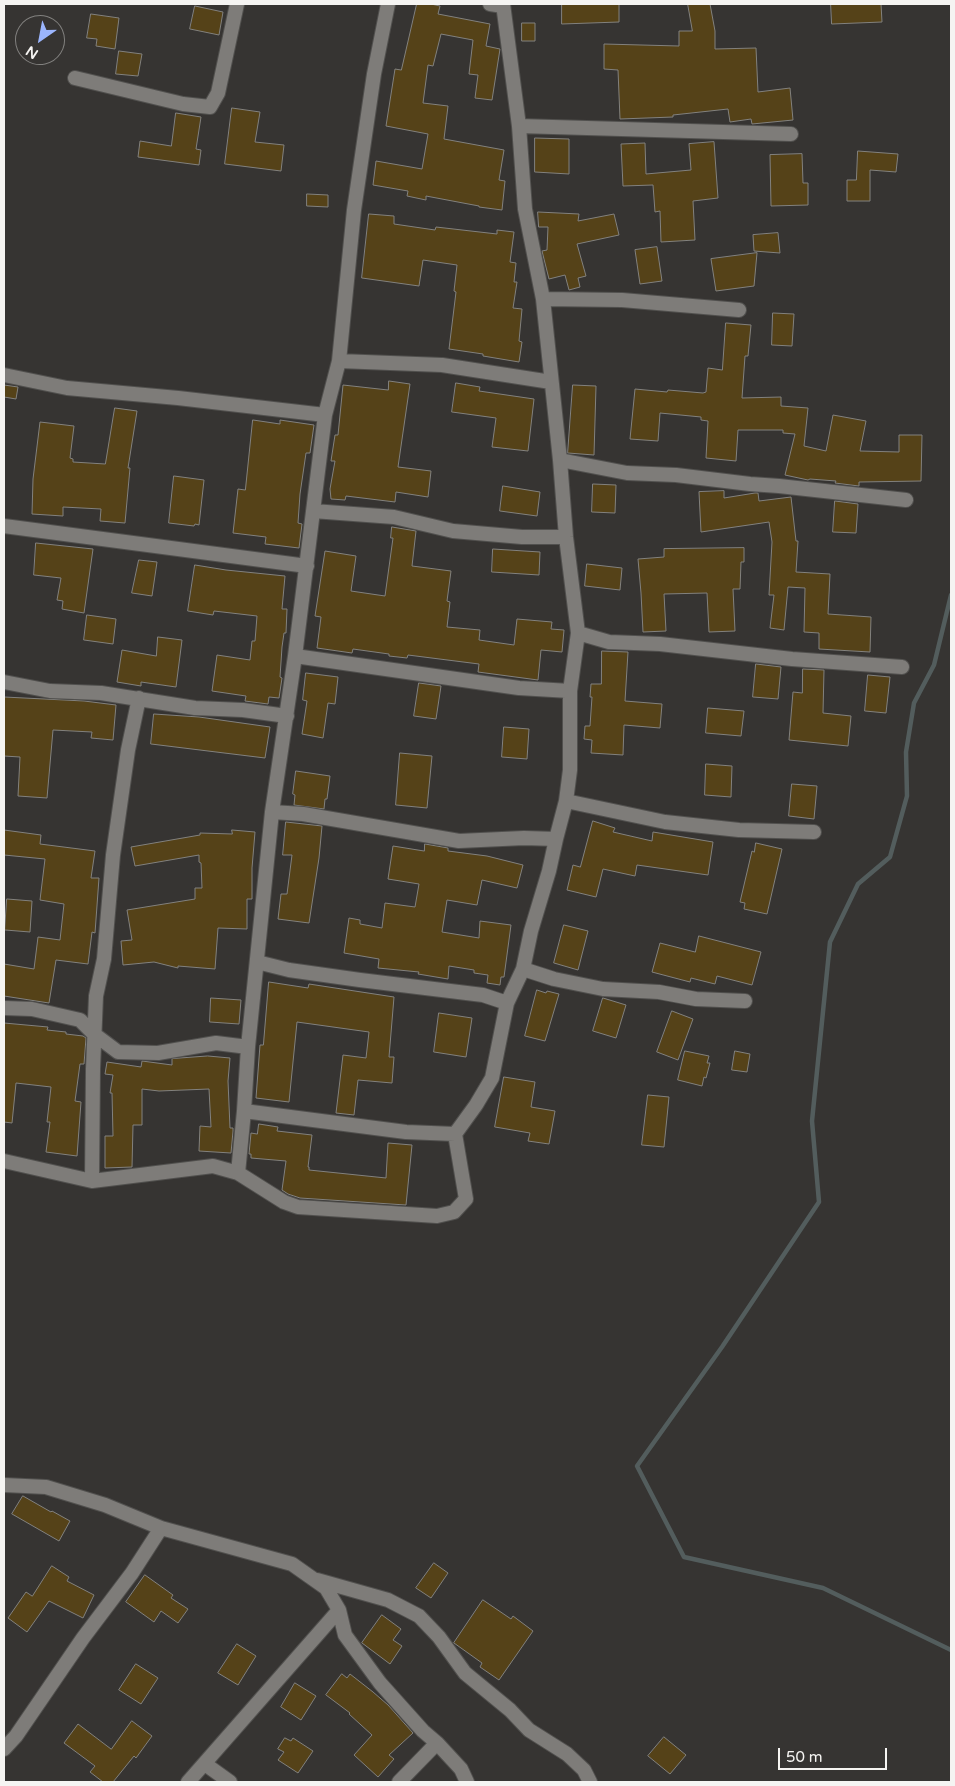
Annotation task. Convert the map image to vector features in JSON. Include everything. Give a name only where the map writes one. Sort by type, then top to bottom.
[{"type":"street","points":[[75,78],[183,104],[210,107],[218,93],[237,4]]},
{"type":"street","points":[[238,1173],[248,1047],[272,812],[287,716],[325,415],[339,361],[354,210],[374,74],[388,4]]},
{"type":"street","points":[[4,1162],[92,1181],[213,1166],[238,1173],[284,1202],[298,1207],[437,1216],[454,1212],[466,1199],[455,1134],[476,1105],[492,1078],[507,1003],[523,969],[531,931],[550,871],[566,801],[570,770],[570,691],[578,634],[566,537],[543,299],[524,209],[519,126],[499,4]]},
{"type":"street","points":[[519,126],[791,134]]},
{"type":"street","points":[[543,299],[622,300],[739,310]]},
{"type":"street","points":[[339,361],[442,365],[551,382]]},
{"type":"street","points":[[4,375],[67,388],[178,398],[325,415]]},
{"type":"street","points":[[560,460],[627,473],[676,475],[906,500]]},
{"type":"street","points":[[313,511],[394,517],[453,531],[522,537],[566,537]]},
{"type":"street","points":[[4,526],[307,566]]},
{"type":"street","points":[[578,634],[609,642],[660,644],[792,659],[902,667]]},
{"type":"street","points":[[295,656],[519,688],[570,691]]},
{"type":"street","points":[[4,682],[50,691],[101,693],[195,708],[243,710],[287,716]]},
{"type":"street","points":[[92,1181],[96,996],[104,959],[113,855],[128,750],[139,698]]},
{"type":"street","points":[[566,801],[665,822],[739,830],[814,832]]},
{"type":"street","points":[[272,812],[303,814],[459,841],[524,838],[556,839]]},
{"type":"street","points":[[257,962],[316,974],[483,995],[507,1003]]},
{"type":"street","points":[[523,969],[554,979],[603,989],[659,992],[696,998],[745,1001]]},
{"type":"street","points":[[4,1008],[32,1009],[80,1020],[94,1034],[118,1052],[158,1053],[216,1043],[248,1047]]},
{"type":"street","points":[[244,1111],[406,1132],[455,1134]]},
{"type":"street","points":[[4,1485],[46,1487],[105,1505],[161,1528],[292,1564],[326,1588],[340,1610],[345,1635],[380,1683],[423,1731],[461,1769],[467,1782]]},
{"type":"street","points":[[4,1750],[16,1736],[83,1638],[132,1573],[161,1528]]},
{"type":"street","points":[[314,1580],[388,1600],[419,1616],[439,1637],[465,1673],[510,1710],[528,1730],[567,1754],[584,1770],[590,1782]]},
{"type":"street","points":[[188,1782],[340,1610]]},
{"type":"street","points":[[399,1782],[437,1743]]},
{"type":"street","points":[[205,1764],[230,1782]]},
{"type":"building","points":[[417,4],[440,6],[438,14],[490,24],[486,46],[500,49],[492,100],[475,98],[478,75],[469,74],[473,40],[441,34],[433,66],[428,65],[423,103],[448,106],[444,139],[504,150],[499,180],[505,181],[502,210],[426,196],[426,200],[407,196],[408,191],[373,185],[376,161],[422,169],[428,134],[386,126],[395,69],[401,70]]},
{"type":"building","points":[[562,4],[619,4],[619,22],[562,24]]},
{"type":"building","points":[[688,4],[710,4],[715,31],[715,49],[756,48],[758,92],[790,88],[793,120],[752,124],[751,119],[730,122],[728,109],[673,115],[673,117],[620,119],[618,70],[604,69],[604,44],[679,46],[679,31],[692,31]]},
{"type":"building","points":[[831,4],[881,4],[882,22],[832,24]]},
{"type":"building","points":[[195,6],[223,12],[219,35],[190,29]]},
{"type":"building","points":[[91,14],[119,18],[115,49],[96,46],[97,39],[87,38]]},
{"type":"building","points":[[522,23],[535,23],[535,41],[522,41]]},
{"type":"building","points":[[119,51],[142,54],[138,76],[116,74]]},
{"type":"building","points":[[232,108],[260,112],[255,142],[284,145],[281,171],[225,164]]},
{"type":"building","points":[[176,113],[201,117],[196,149],[201,150],[199,165],[138,157],[140,141],[171,146]]},
{"type":"building","points":[[535,138],[569,139],[569,174],[535,172]]},
{"type":"building","points":[[714,142],[718,198],[693,201],[695,240],[661,242],[660,211],[655,212],[653,185],[623,186],[621,144],[645,143],[646,174],[691,170],[689,144]]},
{"type":"building","points":[[858,151],[898,154],[896,172],[870,170],[870,201],[847,201],[847,180],[856,180]]},
{"type":"building","points":[[802,154],[803,183],[808,183],[808,205],[771,206],[770,155]]},
{"type":"building","points":[[307,194],[328,195],[328,207],[307,206]]},
{"type":"building","points":[[538,212],[579,214],[578,221],[614,214],[619,235],[577,244],[586,276],[578,278],[580,287],[569,290],[565,275],[549,279],[542,251],[547,250],[548,227],[539,227]]},
{"type":"building","points":[[369,214],[394,216],[394,224],[435,230],[436,227],[497,234],[497,230],[514,232],[510,262],[516,263],[514,282],[517,282],[513,308],[522,309],[519,341],[522,342],[519,362],[449,349],[456,292],[454,291],[457,265],[423,260],[419,286],[362,278]]},
{"type":"building","points":[[778,233],[780,253],[754,251],[753,235]]},
{"type":"building","points":[[657,247],[662,281],[640,284],[635,250]]},
{"type":"building","points":[[757,253],[754,286],[716,291],[711,259]]},
{"type":"building","points":[[773,313],[794,314],[792,346],[772,345]]},
{"type":"building","points":[[726,323],[751,325],[748,356],[745,356],[742,398],[781,397],[781,406],[808,408],[804,446],[826,451],[833,415],[866,421],[860,451],[899,452],[899,435],[922,435],[921,481],[859,482],[859,486],[835,483],[836,481],[808,480],[785,475],[795,434],[783,433],[783,430],[738,430],[736,461],[706,458],[708,421],[701,420],[701,417],[660,413],[658,441],[630,439],[635,389],[667,392],[668,390],[706,392],[708,368],[722,370]]},
{"type":"building","points":[[389,381],[410,384],[398,467],[431,471],[428,497],[396,492],[395,502],[346,496],[345,500],[331,499],[330,489],[335,461],[331,461],[335,435],[338,435],[343,385],[388,390]]},
{"type":"building","points":[[456,383],[480,387],[479,391],[534,399],[528,451],[492,447],[496,418],[452,412]]},
{"type":"building","points":[[4,385],[18,387],[16,399],[4,397]]},
{"type":"building","points":[[573,385],[596,386],[594,455],[568,453]]},
{"type":"building","points":[[115,408],[137,411],[128,468],[130,468],[125,523],[100,521],[101,509],[63,507],[63,516],[32,514],[33,479],[40,422],[74,426],[70,458],[73,459],[73,462],[105,464]]},
{"type":"building","points":[[253,420],[280,424],[280,420],[314,425],[310,453],[306,453],[300,494],[298,523],[302,524],[299,548],[265,544],[266,537],[233,533],[238,489],[245,490]]},
{"type":"building","points":[[174,476],[204,480],[199,525],[169,523]]},
{"type":"building","points":[[593,484],[616,485],[615,513],[592,512]]},
{"type":"building","points":[[503,486],[540,492],[537,516],[500,511]]},
{"type":"building","points":[[724,491],[724,498],[755,493],[758,493],[759,501],[791,497],[796,541],[798,541],[796,572],[830,574],[828,614],[871,617],[870,652],[819,649],[819,633],[804,632],[805,588],[788,587],[784,630],[770,628],[774,595],[769,595],[772,542],[769,522],[701,532],[699,492]]},
{"type":"building","points":[[835,501],[858,504],[856,533],[833,532]]},
{"type":"building","points":[[392,527],[416,531],[412,566],[451,571],[447,601],[450,602],[447,627],[480,630],[479,640],[514,645],[517,619],[552,622],[551,629],[564,630],[562,652],[541,650],[538,680],[478,672],[479,664],[408,655],[407,658],[389,656],[389,654],[353,649],[352,653],[317,648],[321,617],[315,616],[325,551],[356,556],[351,591],[385,596],[393,538],[391,538]]},
{"type":"building","points":[[36,543],[93,549],[84,613],[62,609],[63,601],[57,600],[61,578],[34,575]]},
{"type":"building","points":[[744,548],[744,562],[741,562],[740,589],[733,589],[735,631],[709,632],[707,593],[664,594],[666,631],[643,632],[638,559],[664,557],[664,549]]},
{"type":"building","points":[[493,549],[540,552],[539,575],[492,572]]},
{"type":"building","points":[[139,560],[157,562],[152,596],[132,593]]},
{"type":"building","points":[[587,564],[622,568],[620,590],[585,586]]},
{"type":"building","points":[[195,565],[285,576],[282,609],[287,609],[286,633],[284,633],[282,647],[280,677],[282,678],[279,698],[269,697],[268,704],[245,701],[246,696],[212,691],[217,655],[250,660],[252,641],[255,641],[257,616],[214,611],[213,615],[188,611]]},
{"type":"building","points":[[87,615],[116,619],[113,644],[84,640]]},
{"type":"building","points":[[158,637],[182,640],[176,687],[141,682],[141,686],[117,682],[122,650],[156,656]]},
{"type":"building","points":[[602,651],[628,652],[625,701],[662,704],[660,728],[624,725],[623,755],[591,753],[592,740],[584,739],[585,726],[590,726],[591,684],[601,684]]},
{"type":"building","points":[[756,664],[781,667],[778,699],[753,697]]},
{"type":"building","points":[[803,669],[824,670],[823,713],[851,716],[848,746],[789,740],[793,692],[802,693]]},
{"type":"building","points":[[306,673],[338,677],[335,704],[328,703],[323,738],[302,734],[307,701],[303,700]]},
{"type":"building","points":[[868,675],[890,677],[886,713],[865,711]]},
{"type":"building","points":[[419,683],[441,686],[436,719],[414,716]]},
{"type":"building","points":[[4,697],[84,701],[116,705],[113,740],[91,738],[92,732],[53,730],[47,798],[18,796],[20,757],[4,756]]},
{"type":"building","points":[[708,708],[744,711],[741,736],[706,733]]},
{"type":"building","points":[[154,714],[199,717],[270,727],[265,758],[151,744]]},
{"type":"building","points":[[504,727],[529,729],[527,759],[502,757]]},
{"type":"building","points":[[400,753],[432,756],[427,808],[396,805]]},
{"type":"building","points":[[706,764],[732,766],[731,797],[705,795]]},
{"type":"building","points":[[296,771],[330,776],[324,809],[294,805],[295,795],[293,794]]},
{"type":"building","points":[[792,784],[817,786],[814,819],[789,816]]},
{"type":"building","points":[[593,821],[615,828],[613,832],[652,841],[653,832],[713,842],[708,875],[637,865],[635,876],[603,869],[596,897],[567,890],[573,865],[580,867]]},
{"type":"building","points":[[286,822],[322,826],[309,923],[278,919],[281,894],[287,894],[292,855],[283,855]]},
{"type":"building","points":[[4,830],[41,835],[40,844],[95,851],[91,878],[99,878],[95,933],[92,932],[88,964],[56,960],[49,1003],[4,996],[4,964],[34,969],[38,937],[60,940],[64,904],[40,900],[45,859],[4,855]]},
{"type":"building","points":[[232,830],[255,832],[252,899],[247,899],[247,929],[218,928],[215,969],[178,966],[178,968],[154,962],[123,965],[121,941],[132,940],[127,910],[195,899],[195,888],[202,888],[199,855],[135,866],[131,847],[200,835],[200,833],[232,834]]},
{"type":"building","points":[[756,843],[782,849],[767,914],[744,909],[745,903],[740,902],[752,851],[754,852]]},
{"type":"building","points":[[425,844],[448,848],[448,851],[487,856],[523,865],[517,888],[482,880],[477,905],[447,900],[442,932],[479,938],[480,921],[511,925],[504,977],[501,977],[500,985],[487,983],[488,975],[474,973],[474,970],[449,966],[448,979],[418,974],[419,972],[378,968],[379,959],[344,953],[349,918],[360,920],[360,924],[382,928],[385,903],[415,907],[419,884],[388,879],[393,846],[424,851]]},
{"type":"building","points":[[7,899],[32,901],[30,932],[5,930]]},
{"type":"building","points":[[564,925],[588,931],[578,970],[554,963]]},
{"type":"building","points":[[699,936],[761,952],[752,985],[717,976],[715,984],[691,978],[690,982],[652,972],[660,943],[695,952]]},
{"type":"building","points":[[269,982],[308,988],[309,984],[394,997],[389,1057],[394,1057],[392,1083],[358,1080],[354,1115],[336,1113],[343,1055],[366,1058],[369,1032],[297,1022],[289,1102],[256,1098],[260,1045],[263,1045]]},
{"type":"building","points":[[537,990],[559,994],[545,1041],[525,1036]]},
{"type":"building","points":[[211,998],[241,1000],[239,1024],[210,1022]]},
{"type":"building","points":[[603,998],[626,1005],[616,1038],[593,1031]]},
{"type":"building","points":[[672,1011],[693,1019],[678,1060],[657,1052]]},
{"type":"building","points":[[439,1013],[472,1018],[466,1057],[434,1052]]},
{"type":"building","points":[[4,1023],[48,1027],[47,1030],[66,1032],[66,1034],[86,1038],[84,1064],[80,1064],[75,1101],[81,1102],[77,1156],[46,1152],[50,1122],[47,1122],[51,1087],[16,1083],[12,1123],[4,1122]]},
{"type":"building","points":[[685,1051],[709,1056],[707,1063],[710,1063],[702,1086],[678,1080]]},
{"type":"building","points":[[735,1051],[750,1054],[747,1072],[732,1070]]},
{"type":"building","points":[[208,1056],[230,1058],[228,1081],[230,1128],[233,1128],[231,1153],[199,1151],[200,1126],[211,1127],[209,1089],[159,1091],[142,1089],[142,1125],[133,1125],[132,1167],[105,1168],[105,1136],[113,1136],[112,1093],[110,1093],[113,1075],[105,1074],[107,1062],[141,1067],[142,1061],[172,1065],[172,1059]]},
{"type":"building","points":[[504,1077],[535,1082],[531,1107],[555,1111],[549,1144],[528,1141],[530,1133],[495,1127]]},
{"type":"building","points":[[648,1095],[669,1097],[664,1147],[642,1145]]},
{"type":"building","points":[[259,1124],[278,1127],[277,1131],[312,1135],[309,1170],[386,1178],[388,1143],[412,1145],[406,1205],[300,1198],[288,1194],[282,1190],[286,1161],[251,1158],[251,1154],[249,1154],[251,1133],[257,1134]]},
{"type":"building","points":[[23,1496],[70,1521],[59,1541],[12,1514]]},
{"type":"building","points":[[434,1563],[448,1573],[431,1598],[416,1588]]},
{"type":"building","points":[[52,1566],[69,1577],[67,1581],[94,1595],[83,1618],[49,1601],[27,1632],[8,1618],[26,1592],[32,1596]]},
{"type":"building","points":[[145,1575],[173,1595],[171,1598],[188,1609],[178,1623],[161,1611],[154,1622],[126,1602]]},
{"type":"building","points":[[483,1600],[511,1619],[513,1616],[533,1631],[499,1680],[480,1667],[482,1663],[454,1643]]},
{"type":"building","points":[[382,1615],[401,1629],[393,1640],[402,1646],[390,1664],[362,1643]]},
{"type":"building","points":[[237,1644],[256,1656],[238,1685],[218,1673]]},
{"type":"building","points":[[136,1664],[158,1678],[141,1704],[119,1690]]},
{"type":"building","points":[[342,1674],[347,1678],[350,1674],[373,1692],[388,1705],[413,1733],[389,1755],[394,1759],[378,1777],[354,1755],[372,1735],[350,1713],[326,1695]]},
{"type":"building","points":[[295,1683],[316,1696],[301,1720],[281,1707]]},
{"type":"building","points":[[132,1721],[152,1736],[136,1758],[134,1756],[113,1782],[103,1782],[90,1772],[95,1766],[64,1743],[78,1724],[111,1749]]},
{"type":"building","points":[[664,1737],[686,1755],[670,1774],[648,1756]]},
{"type":"building","points":[[285,1738],[291,1741],[293,1738],[313,1751],[298,1773],[278,1760],[284,1752],[278,1749]]},
{"type":"waterway","points":[[951,595],[934,665],[914,703],[906,752],[907,796],[890,857],[858,884],[830,942],[812,1121],[819,1202],[722,1347],[637,1466],[684,1557],[823,1588],[951,1650]]}]
